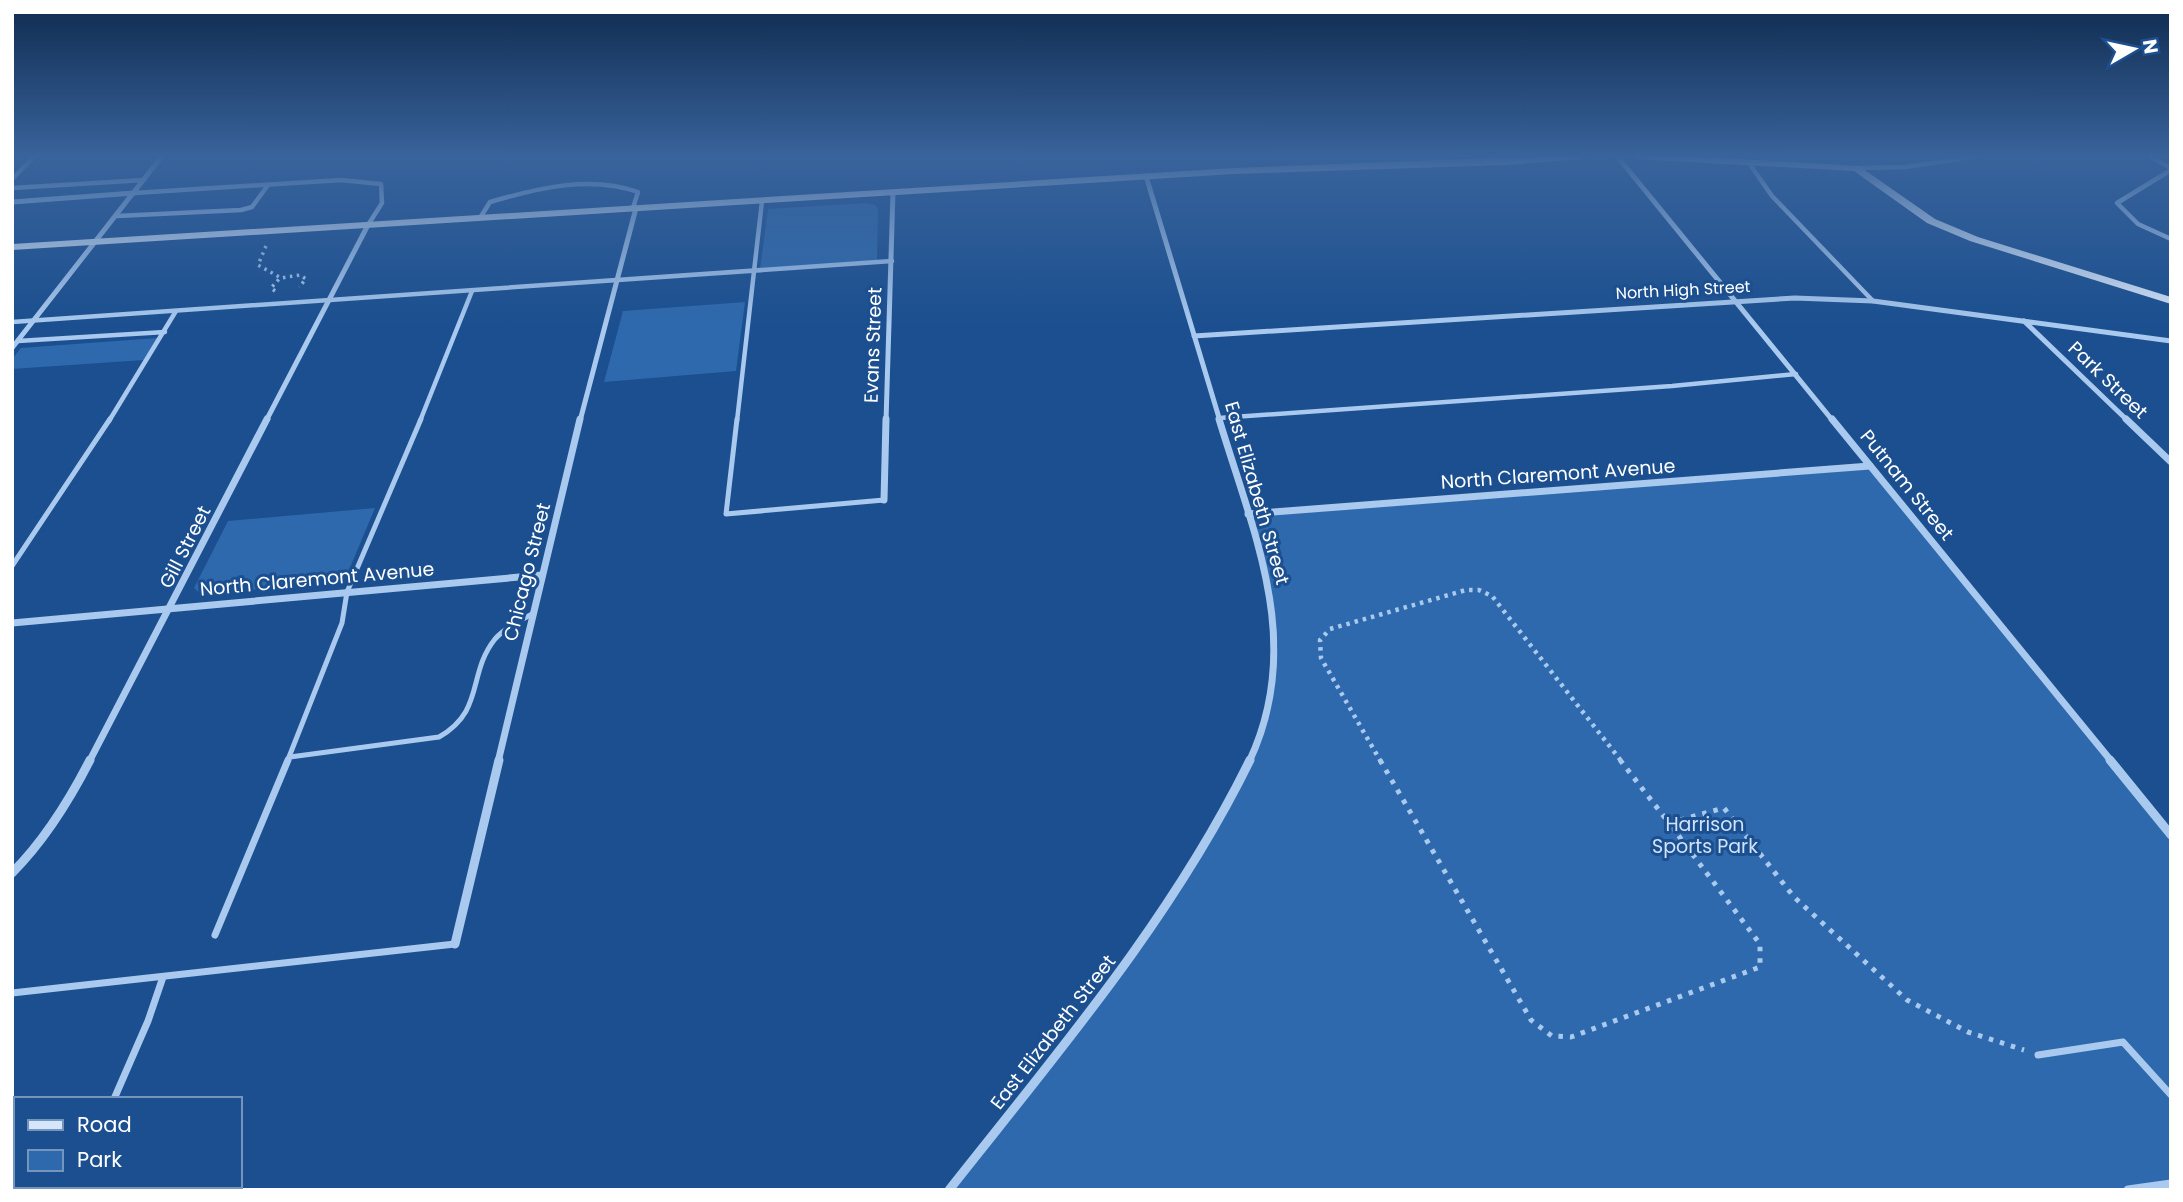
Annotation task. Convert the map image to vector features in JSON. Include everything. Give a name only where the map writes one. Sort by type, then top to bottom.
[{"type":"main road","points":[[12,247],[572,212]]},
{"type":"main road","points":[[1918,212],[1931,221],[1974,239],[2171,301]]},
{"type":"street","points":[[12,348],[120,212]]},
{"type":"street","name":"Chicago Street","points":[[455,944],[542,575],[634,212]]},
{"type":"street","name":"Evans Street","points":[[884,500],[893,212]]},
{"type":"street","name":"East Elizabeth Street","points":[[949,1190],[1138,948],[1195,866],[1252,758],[1270,706],[1278,648],[1269,585],[1157,212]]},
{"type":"street","name":"Putnam Street","points":[[1664,212],[2171,835]]},
{"type":"street","name":"Gill Street","points":[[12,873],[27,858],[71,797],[172,608],[368,225]]},
{"type":"street","name":"North High Street","points":[[1194,336],[1738,301],[1873,301],[2171,341]]},
{"type":"street","name":"Park Street","points":[[2024,321],[2171,462]]},
{"type":"street","name":"North Claremont Avenue","points":[[1248,514],[1870,466]]},
{"type":"street","name":"North Claremont Avenue","points":[[12,623],[542,575]]},
{"type":"street","points":[[2128,1190],[2171,1184]]},
{"type":"lane","points":[[117,216],[198,212]]},
{"type":"lane","points":[[368,225],[377,212]]},
{"type":"lane","points":[[480,218],[484,212]]},
{"type":"lane","points":[[761,212],[726,514],[884,500]]},
{"type":"lane","points":[[1787,212],[1873,301]]},
{"type":"lane","points":[[2126,212],[2138,224],[2171,239]]},
{"type":"lane","points":[[12,322],[892,261]]},
{"type":"lane","points":[[215,935],[290,757],[342,623],[347,592],[442,370],[472,290]]},
{"type":"lane","points":[[12,566],[165,332],[176,311]]},
{"type":"lane","points":[[18,341],[165,332]]},
{"type":"lane","points":[[1219,418],[1672,386],[1796,374]]},
{"type":"lane","points":[[290,757],[439,737],[457,729],[468,714],[491,644],[500,633],[533,614]]},
{"type":"lane","points":[[12,993],[455,944]]},
{"type":"lane","points":[[115,1097],[148,1021],[163,977]]},
{"type":"lane","points":[[2038,1055],[2123,1042],[2171,1095]]},
{"type":"path","points":[[268,242],[258,265],[281,278],[300,275],[306,279],[294,290],[303,293]]},
{"type":"path","points":[[1466,590],[1479,590],[1492,596],[1669,822],[1760,944],[1760,967],[1571,1037],[1552,1036],[1531,1020],[1321,658],[1320,640],[1330,629],[1466,590]]},
{"type":"path","points":[[1669,822],[1724,808],[1794,897],[1907,1000],[1968,1032],[2038,1055]]},
{"type":"green space","points":[[768,212],[878,212],[877,262],[760,269]]},
{"type":"green space","points":[[745,302],[736,371],[604,382],[623,311]]},
{"type":"green space","points":[[157,338],[144,360],[12,369],[12,359],[21,348]]},
{"type":"green space","name":"Harrison Sports Park","points":[[1870,466],[2171,836],[2171,1190],[949,1190],[1138,948],[1252,758],[1270,706],[1278,648],[1269,585],[1248,514]]},
{"type":"green space","points":[[375,508],[344,582],[201,594],[194,588],[228,521]]}]
